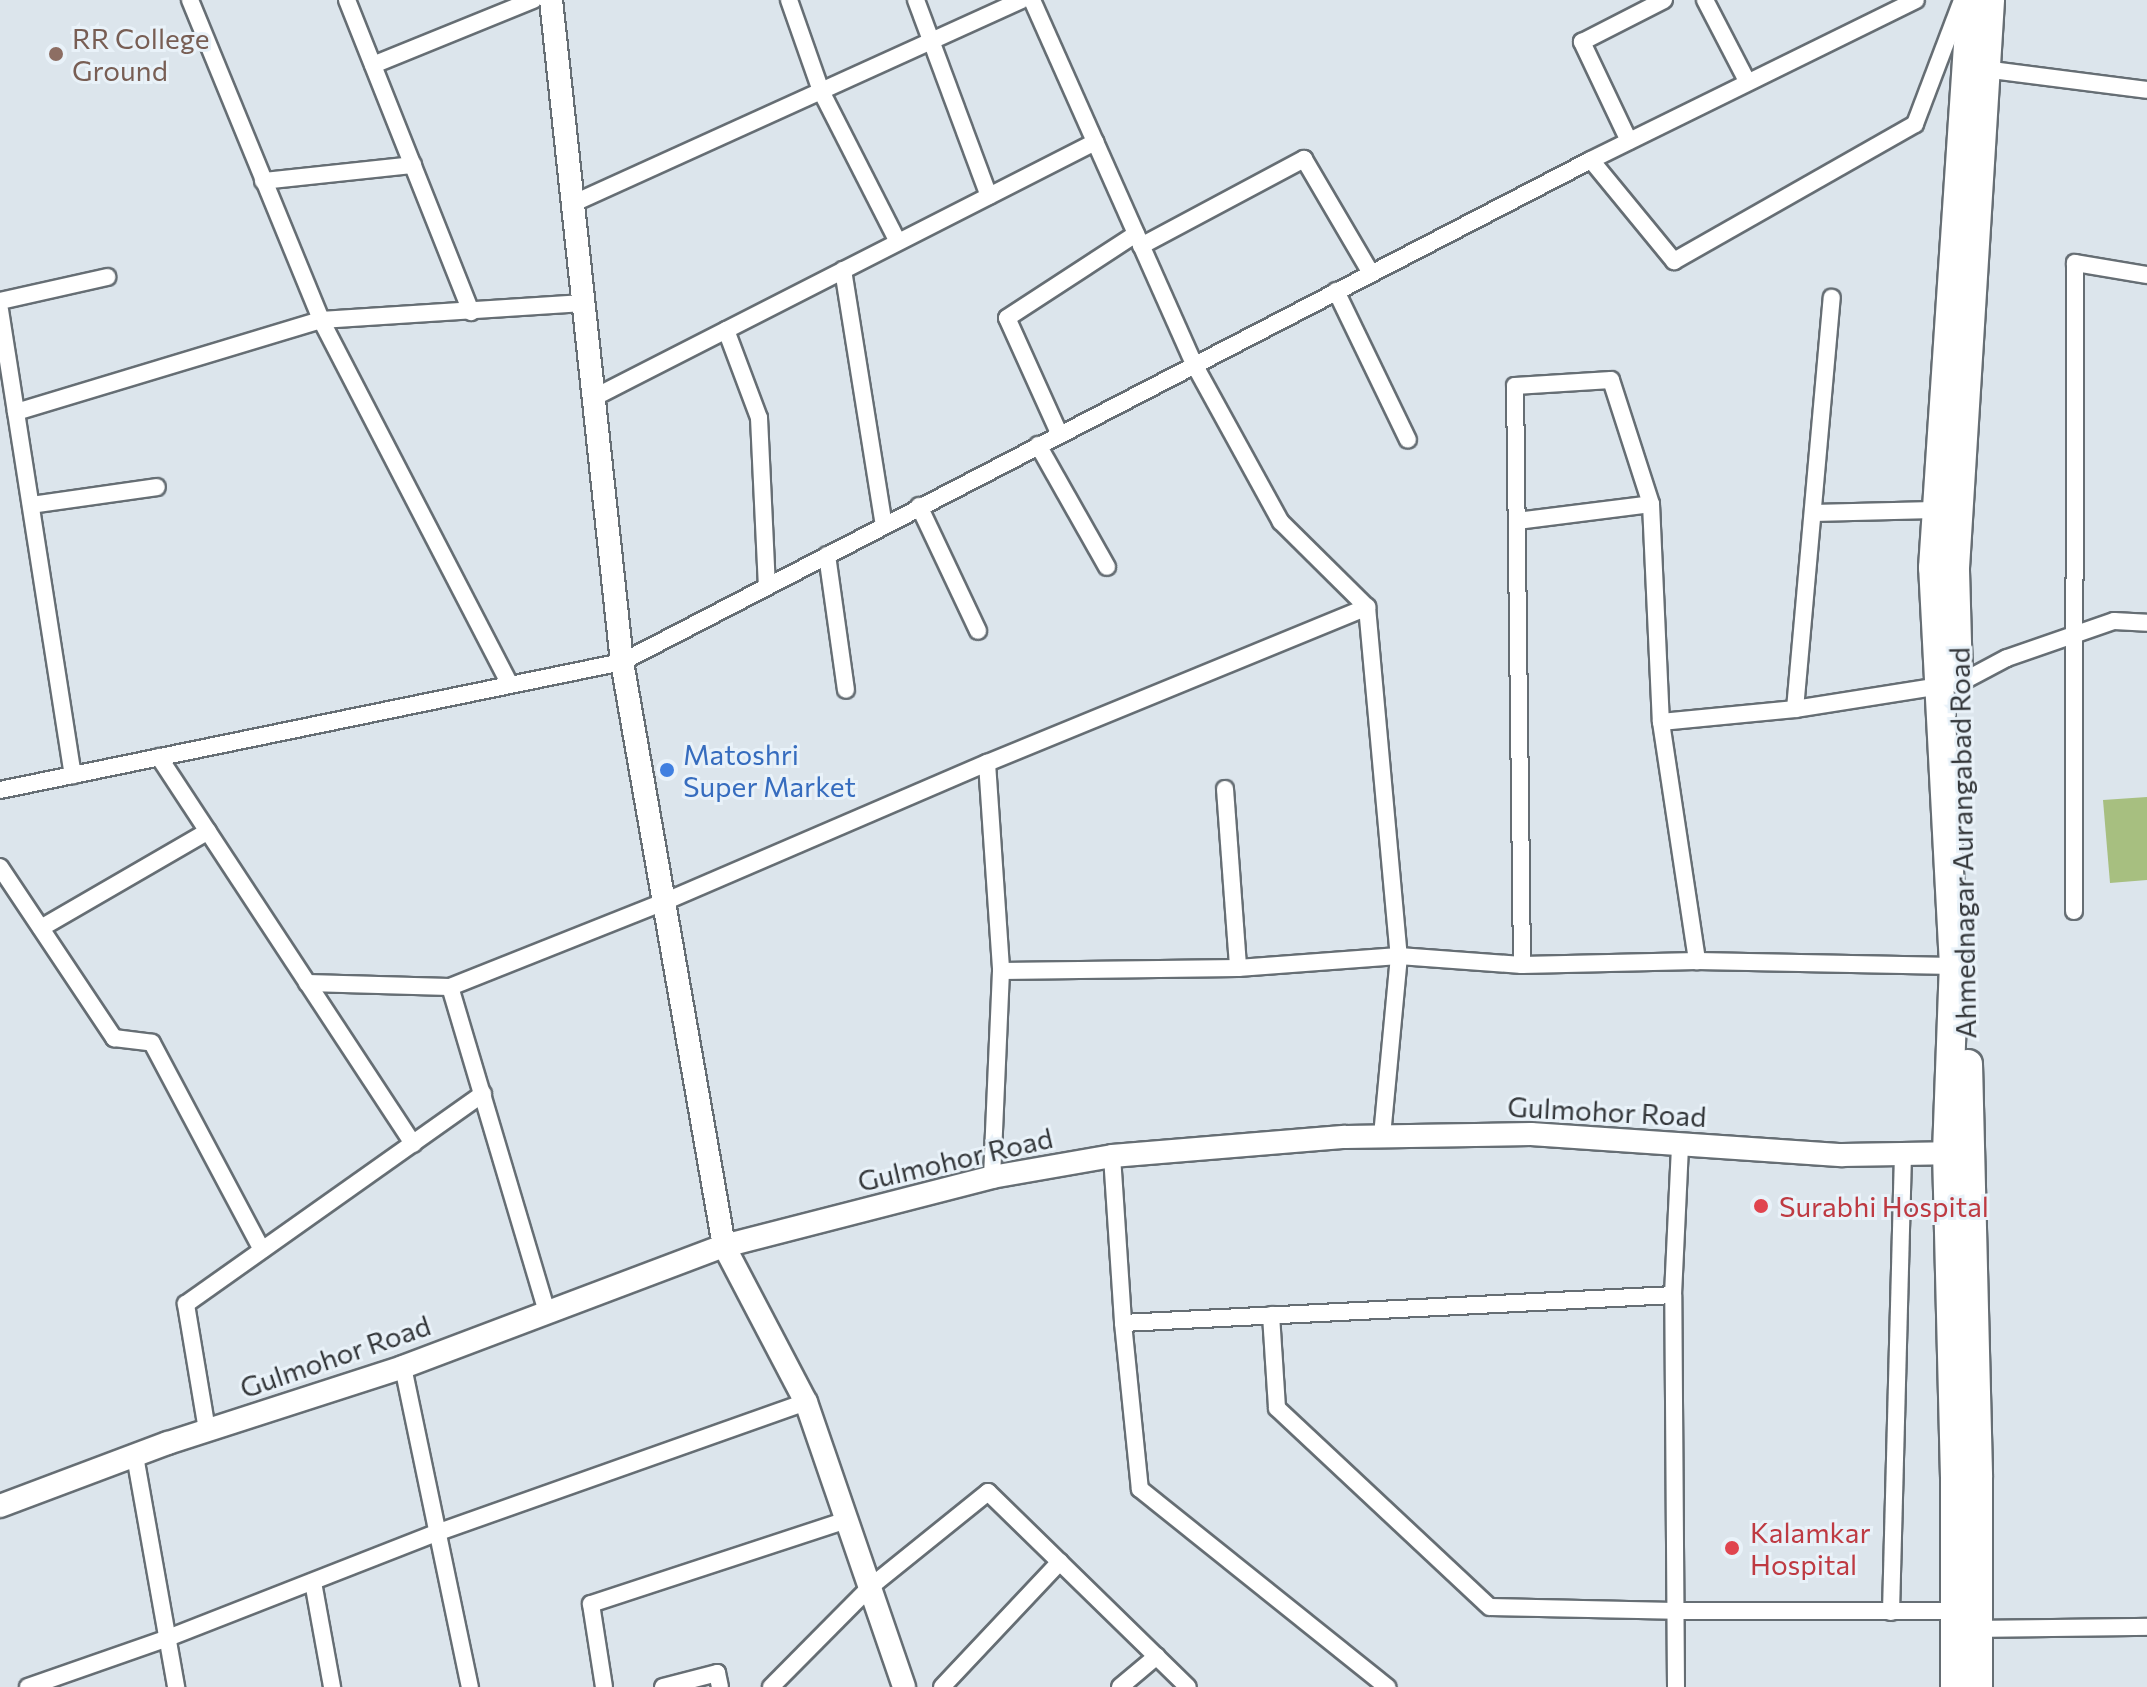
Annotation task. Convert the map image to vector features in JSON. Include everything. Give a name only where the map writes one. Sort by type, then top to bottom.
[{"type":"highway","points":[[1955,1687],[1959,1153],[1949,685],[1933,568],[1934,510],[1971,0]]},
{"type":"highway","name":"Ahmednagar Aurangabad Road","points":[[1978,1687],[1959,1153],[1949,685],[1990,0]]},
{"type":"street","points":[[190,0],[321,320],[509,683]]},
{"type":"street","points":[[347,0],[471,312]]},
{"type":"street","points":[[373,65],[533,0]]},
{"type":"street","points":[[551,0],[622,662],[724,1246],[806,1402],[904,1687]]},
{"type":"street","points":[[789,0],[821,91],[898,242]]},
{"type":"street","points":[[916,0],[989,196]]},
{"type":"street","points":[[572,204],[1021,0]]},
{"type":"street","points":[[1032,0],[1194,364],[1281,522],[1367,607],[1399,956],[1382,1137]]},
{"type":"street","points":[[1629,141],[1582,42],[1664,0]]},
{"type":"street","points":[[1705,0],[1747,81]]},
{"type":"street","points":[[0,790],[622,662],[1591,160],[1916,0]]},
{"type":"street","points":[[1591,160],[1674,261],[1915,124],[1962,0]]},
{"type":"street","points":[[1984,69],[2147,90]]},
{"type":"street","points":[[593,398],[1095,142]]},
{"type":"street","points":[[1059,433],[1007,318],[1139,240],[1304,159],[1371,273]]},
{"type":"street","points":[[263,181],[413,165]]},
{"type":"street","points":[[2074,911],[2075,263],[2147,275]]},
{"type":"street","points":[[843,270],[884,525]]},
{"type":"street","points":[[0,301],[107,277]]},
{"type":"street","points":[[1336,291],[1408,440]]},
{"type":"street","points":[[1795,709],[1832,298]]},
{"type":"street","points":[[16,412],[321,320],[583,303]]},
{"type":"street","points":[[0,310],[73,775]]},
{"type":"street","points":[[726,330],[759,418],[767,586]]},
{"type":"street","points":[[1522,965],[1515,386],[1611,380],[1651,504],[1661,722],[1697,961]]},
{"type":"street","points":[[1038,445],[1107,567]]},
{"type":"street","points":[[31,505],[157,487]]},
{"type":"street","points":[[1517,521],[1651,504]]},
{"type":"street","points":[[919,506],[978,631]]},
{"type":"street","points":[[1813,513],[1934,510]]},
{"type":"street","points":[[827,555],[846,690]]},
{"type":"street","points":[[307,983],[450,987],[664,902],[987,763],[1367,607]]},
{"type":"street","points":[[1661,722],[1795,709],[1949,685],[2007,658],[2114,621],[2147,623]]},
{"type":"street","points":[[159,757],[413,1144]]},
{"type":"street","points":[[987,763],[1001,971],[992,1177]]},
{"type":"street","points":[[1225,789],[1238,968]]},
{"type":"street","points":[[41,928],[208,831]]},
{"type":"street","points":[[0,867],[114,1038],[152,1043],[262,1250]]},
{"type":"street","points":[[1001,971],[1238,968],[1399,956],[1522,965],[1697,961],[1954,966]]},
{"type":"street","points":[[450,987],[547,1312]]},
{"type":"street","points":[[207,1430],[186,1304],[483,1094]]},
{"type":"street","name":"Gulmohor Road","points":[[0,1506],[207,1430],[403,1367],[724,1246],[992,1177],[1112,1156],[1382,1137],[1531,1134],[1842,1155],[1959,1153]]},
{"type":"street","points":[[1676,1687],[1673,1295],[1680,1144]]},
{"type":"street","points":[[1891,1612],[1903,1152]]},
{"type":"street","points":[[1112,1156],[1123,1323],[1140,1489],[1387,1687]]},
{"type":"street","points":[[1123,1323],[1673,1295]]},
{"type":"street","points":[[1271,1315],[1277,1408],[1490,1607],[1675,1611],[1955,1611]]},
{"type":"street","points":[[403,1367],[470,1687]]},
{"type":"street","points":[[28,1687],[168,1638],[436,1533],[806,1402]]},
{"type":"street","points":[[135,1456],[176,1687]]},
{"type":"street","points":[[771,1687],[869,1588],[988,1492],[1188,1687]]},
{"type":"street","points":[[604,1687],[591,1604],[846,1520]]},
{"type":"street","points":[[942,1687],[1060,1562]]},
{"type":"street","points":[[313,1582],[332,1687]]},
{"type":"street","points":[[1978,1629],[2147,1627]]},
{"type":"street","points":[[1120,1687],[1157,1656]]},
{"type":"street","points":[[663,1687],[717,1673],[720,1687]]},
{"type":"green space","points":[[2147,797],[2147,880],[2110,883],[2103,800]]},
{"type":"place","name":"RR College Ground","points":[[56,54]]},
{"type":"place","name":"Matoshri Super Market","points":[[667,770]]},
{"type":"place","name":"Surabhi Hospital","points":[[1761,1206]]},
{"type":"place","name":"Kalamkar Hospital","points":[[1732,1548]]}]
